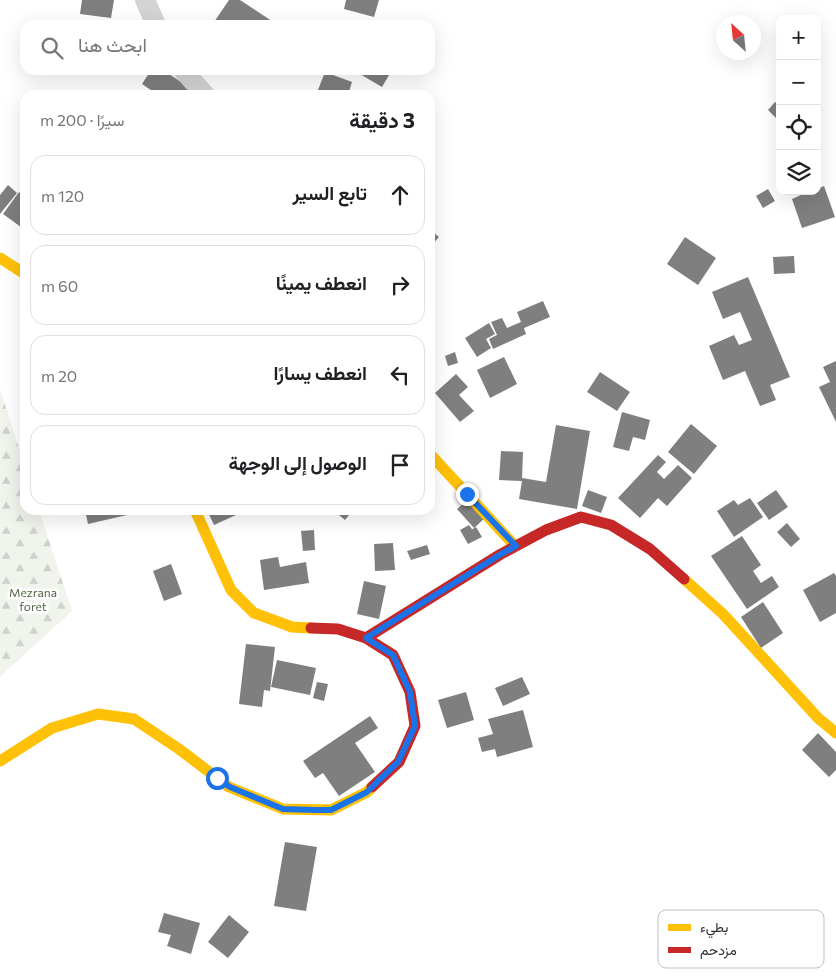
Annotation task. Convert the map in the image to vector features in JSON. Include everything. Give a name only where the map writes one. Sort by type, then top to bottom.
[{"type":"main road","points":[[0,258],[20,271]]},
{"type":"main road","points":[[435,459],[516,546]]},
{"type":"main road","points":[[0,761],[52,728],[98,714],[134,719],[179,749],[230,787],[283,809],[331,810],[367,792],[398,762],[415,726],[410,692],[393,655],[366,638],[338,629],[292,627],[254,613],[231,590],[197,515]]},
{"type":"main road","points":[[366,638],[501,554],[546,530],[582,517],[611,525],[650,549],[722,614],[818,718],[836,733]]},
{"type":"street","points":[[145,0],[154,20]]},
{"type":"street","points":[[187,75],[200,90]]},
{"type":"green space","name":"Mezrana foret","points":[[0,389],[20,451],[20,515],[41,515],[72,611],[0,677]]},
{"type":"building","points":[[82,0],[114,0],[111,18],[80,14]]},
{"type":"building","points":[[229,0],[240,0],[270,20],[215,20]]},
{"type":"building","points":[[346,0],[379,0],[374,17],[344,9]]},
{"type":"building","points":[[148,75],[170,75],[193,90],[151,90],[142,84]]},
{"type":"building","points":[[324,75],[333,75],[352,82],[350,90],[318,90]]},
{"type":"building","points":[[362,75],[389,75],[382,87]]},
{"type":"building","points":[[776,103],[776,118],[768,110]]},
{"type":"building","points":[[8,185],[17,193],[0,214],[0,195]]},
{"type":"building","points":[[824,186],[835,217],[802,228],[792,199],[801,195],[821,195],[821,187]]},
{"type":"building","points":[[768,189],[775,201],[763,208],[756,196]]},
{"type":"building","points":[[19,192],[20,226],[3,214]]},
{"type":"building","points":[[685,237],[716,258],[698,285],[667,264]]},
{"type":"building","points":[[794,256],[795,273],[774,274],[773,257]]},
{"type":"building","points":[[748,277],[790,377],[770,385],[776,400],[760,406],[745,371],[723,380],[709,346],[734,335],[739,345],[752,340],[740,312],[723,319],[712,292]]},
{"type":"building","points":[[543,301],[550,317],[524,328],[526,334],[493,349],[489,339],[497,335],[498,337],[491,322],[502,318],[507,328],[521,322],[517,312]]},
{"type":"building","points":[[489,323],[495,334],[486,339],[491,348],[477,357],[465,338]]},
{"type":"building","points":[[455,352],[458,363],[448,366],[445,356]]},
{"type":"building","points":[[504,357],[517,384],[490,398],[477,370]]},
{"type":"building","points":[[836,361],[836,422],[819,387],[830,382],[823,367]]},
{"type":"building","points":[[600,372],[630,392],[617,411],[587,392]]},
{"type":"building","points":[[456,374],[468,387],[459,395],[474,411],[460,422],[435,393]]},
{"type":"building","points":[[622,412],[650,420],[645,440],[633,437],[629,451],[613,447]]},
{"type":"building","points":[[691,424],[717,446],[694,474],[668,452]]},
{"type":"building","points":[[556,425],[590,431],[577,509],[519,499],[522,481],[499,480],[501,451],[523,452],[522,478],[546,482]]},
{"type":"building","points":[[658,455],[666,462],[657,472],[664,479],[678,465],[692,478],[667,506],[658,498],[640,518],[618,498]]},
{"type":"building","points":[[588,490],[607,497],[601,513],[582,506]]},
{"type":"building","points":[[776,490],[788,507],[769,520],[757,503]]},
{"type":"building","points":[[750,498],[763,517],[734,537],[717,511],[734,500],[738,505]]},
{"type":"building","points":[[469,499],[485,518],[474,528],[457,509]]},
{"type":"building","points":[[86,515],[127,515],[88,524]]},
{"type":"building","points":[[209,515],[236,515],[214,525]]},
{"type":"building","points":[[339,515],[349,515],[345,520]]},
{"type":"building","points":[[787,523],[800,539],[791,547],[777,532]]},
{"type":"building","points":[[469,525],[471,530],[476,527],[482,537],[468,544],[460,530]]},
{"type":"building","points":[[314,530],[315,550],[303,551],[301,531]]},
{"type":"building","points":[[742,536],[761,565],[753,571],[761,583],[772,576],[779,587],[747,609],[711,556]]},
{"type":"building","points":[[393,543],[395,570],[375,571],[374,544]]},
{"type":"building","points":[[427,545],[430,554],[411,560],[407,551]]},
{"type":"building","points":[[278,557],[280,567],[306,562],[309,583],[264,590],[260,560]]},
{"type":"building","points":[[171,564],[182,594],[164,601],[153,571]]},
{"type":"building","points":[[834,573],[836,576],[836,613],[820,622],[803,590]]},
{"type":"building","points":[[364,581],[386,586],[379,619],[357,614]]},
{"type":"building","points":[[763,602],[783,633],[761,648],[741,617]]},
{"type":"building","points":[[246,644],[275,647],[270,691],[264,690],[262,707],[239,704]]},
{"type":"building","points":[[277,660],[316,668],[310,695],[271,687]]},
{"type":"building","points":[[522,677],[530,694],[503,706],[495,688]]},
{"type":"building","points":[[317,682],[328,684],[324,701],[313,698]]},
{"type":"building","points":[[466,692],[474,720],[447,728],[438,700]]},
{"type":"building","points":[[523,710],[533,747],[497,757],[495,749],[482,752],[478,738],[493,734],[488,719]]},
{"type":"building","points":[[370,716],[378,728],[355,743],[375,772],[339,796],[323,773],[315,778],[303,761]]},
{"type":"building","points":[[818,733],[836,752],[836,770],[829,777],[802,750]]},
{"type":"building","points":[[285,842],[317,847],[306,911],[274,906]]},
{"type":"building","points":[[164,913],[200,923],[191,954],[167,946],[171,935],[158,932]]},
{"type":"building","points":[[229,915],[249,932],[228,958],[208,942]]},
{"type":"traffic: slow","points":[[0,258],[20,271]]},
{"type":"traffic: slow","points":[[435,459],[515,546]]},
{"type":"traffic: slow","points":[[197,515],[231,590],[254,613],[292,627],[311,628]]},
{"type":"traffic: slow","points":[[684,579],[723,614],[818,718],[836,733]]},
{"type":"traffic: slow","points":[[0,761],[52,728],[98,714],[134,719],[179,749],[229,787],[283,809],[331,810],[367,792],[372,787]]},
{"type":"traffic: jam","points":[[366,638],[501,554],[546,530],[581,517],[611,525],[650,549],[684,579]]},
{"type":"traffic: jam","points":[[311,628],[338,629],[366,638],[393,655],[410,692],[415,726],[399,762],[372,787]]},
{"type":"route","points":[[217,778],[230,787],[283,809],[331,810],[367,792],[398,762],[415,726],[410,692],[393,655],[366,638],[516,546],[467,494]]}]
